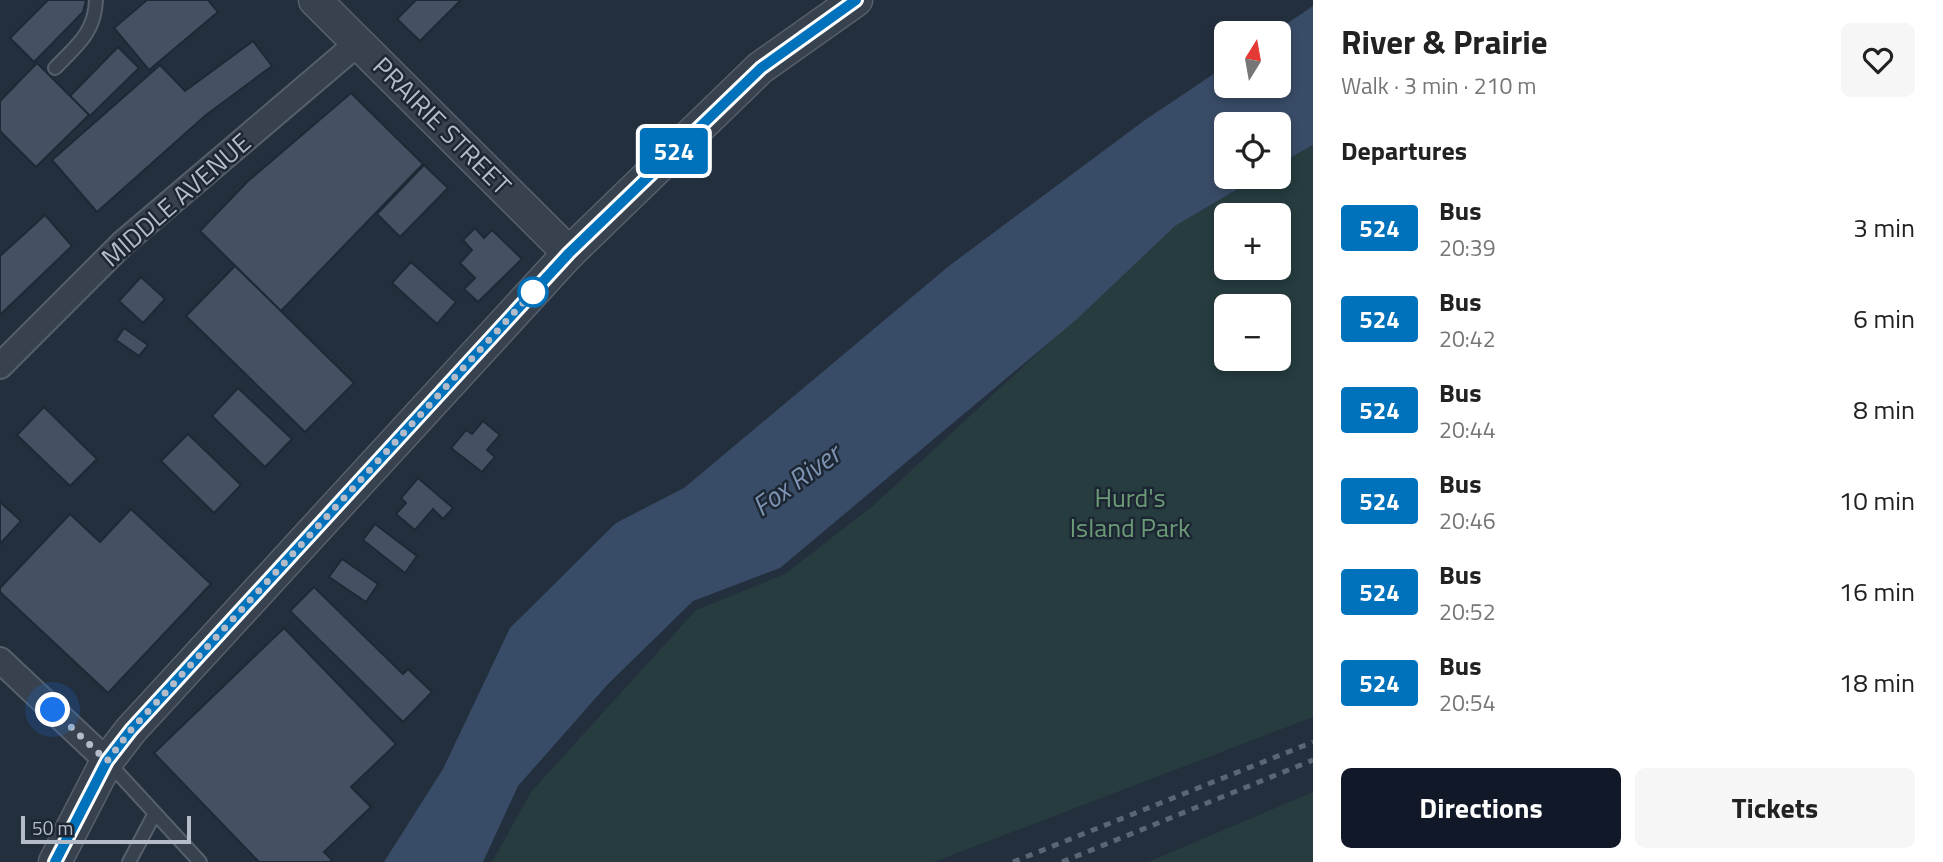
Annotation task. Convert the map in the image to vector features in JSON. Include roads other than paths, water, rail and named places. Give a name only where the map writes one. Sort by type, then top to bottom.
[{"type":"street","name":"PRAIRIE STREET","points":[[315,0],[569,253]]},
{"type":"street","points":[[55,862],[107,761],[131,730],[569,253],[761,68],[856,0]]},
{"type":"street","name":"MIDDLE AVENUE","points":[[0,366],[123,243],[358,43]]},
{"type":"street","points":[[0,660],[107,761]]},
{"type":"lane","points":[[55,68],[89,32],[95,15],[96,0]]},
{"type":"lane","points":[[107,761],[200,862]]},
{"type":"lane","points":[[133,860],[154,815]]},
{"type":"water","name":"Fox River","points":[[1313,6],[1313,145],[1291,157],[1291,112],[1214,112],[1214,189],[1238,189],[1175,226],[1077,319],[780,568],[693,601],[608,684],[518,786],[483,862],[384,862],[443,769],[510,628],[616,523],[684,488],[949,266],[1145,120],[1214,74],[1214,98],[1292,98],[1291,21]]},
{"type":"railway","points":[[1013,862],[1313,742]]},
{"type":"railway","points":[[1062,862],[1313,760]]},
{"type":"park label","name":"Hurd's Island Park","points":[[1130,513]]}]
